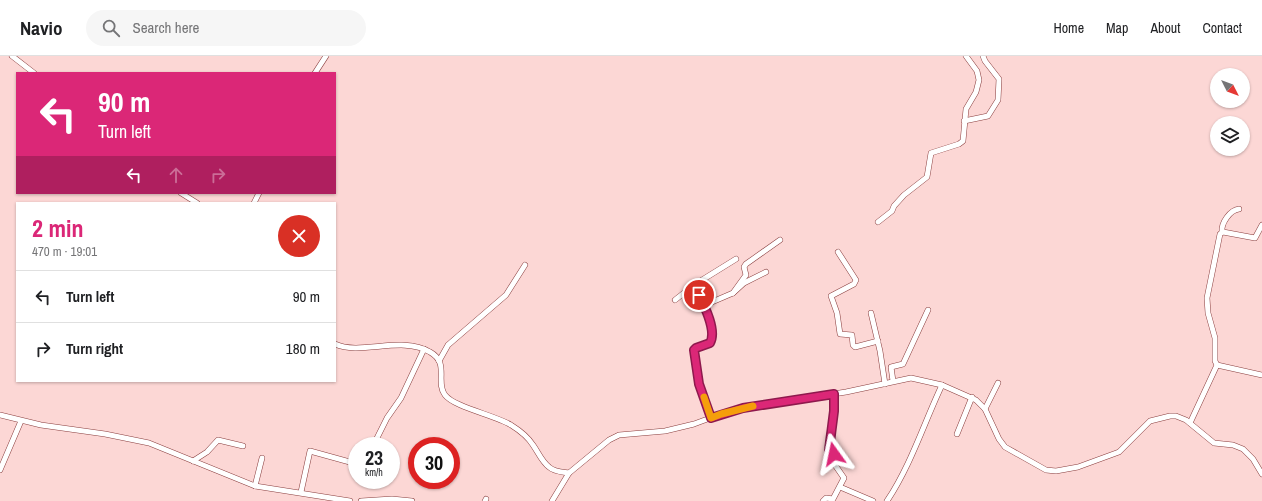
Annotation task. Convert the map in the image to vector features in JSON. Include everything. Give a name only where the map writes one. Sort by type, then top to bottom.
[{"type":"street","points":[[12,56],[33,72]]},
{"type":"street","points":[[316,72],[326,56]]},
{"type":"street","points":[[878,222],[892,211],[894,206],[904,195],[927,177],[931,153],[959,144],[963,141],[966,109],[976,92],[979,80],[977,71],[966,56]]},
{"type":"street","points":[[964,121],[988,116],[998,100],[1000,79],[985,61],[983,56]]},
{"type":"street","points":[[183,194],[196,202]]},
{"type":"street","points":[[1190,423],[1217,365],[1215,361],[1215,338],[1210,321],[1207,298],[1218,254],[1222,226],[1231,212],[1239,209]]},
{"type":"street","points":[[1222,232],[1255,238],[1262,225]]},
{"type":"street","points":[[732,293],[746,275],[745,265],[780,240]]},
{"type":"street","points":[[838,252],[856,279],[854,284],[831,296],[837,313],[840,334],[853,336],[853,345],[855,347],[878,341]]},
{"type":"street","points":[[675,300],[694,285],[736,259]]},
{"type":"street","points":[[439,361],[445,349],[451,342],[502,299],[513,285],[525,265]]},
{"type":"street","points":[[705,305],[732,293],[744,282],[766,272]]},
{"type":"street","points":[[694,285],[705,305],[711,323],[711,340],[708,344],[694,350],[699,384],[711,418]]},
{"type":"street","points":[[893,381],[891,368],[903,364],[928,310]]},
{"type":"street","points":[[871,313],[878,341],[885,384]]},
{"type":"street","points":[[336,344],[353,348],[391,345],[424,349],[434,355],[439,361],[442,368],[442,387],[444,394],[448,398],[461,406],[485,413],[512,426],[530,440],[548,467],[569,473]]},
{"type":"street","points":[[378,437],[387,418],[401,398],[424,349]]},
{"type":"street","points":[[1217,365],[1262,375]]},
{"type":"street","points":[[552,501],[569,473],[609,440],[619,435],[665,431],[694,424],[743,408],[834,394],[885,384],[893,381],[917,378],[942,385],[972,397],[985,409],[999,439],[1004,446],[1039,467],[1056,471],[1078,467],[1119,452],[1145,424],[1155,418],[1176,416],[1190,423],[1214,443],[1233,445],[1243,449],[1253,459],[1262,474]]},
{"type":"street","points":[[985,409],[998,383]]},
{"type":"street","points":[[887,501],[910,462],[920,433],[942,385]]},
{"type":"street","points":[[823,501],[825,498],[833,499],[844,478],[835,465],[836,456],[829,450],[834,411],[834,394]]},
{"type":"street","points":[[957,434],[972,397]]},
{"type":"street","points":[[0,415],[22,421],[149,443],[255,486],[301,492],[350,501]]},
{"type":"street","points":[[0,470],[22,421]]},
{"type":"street","points":[[193,462],[207,452],[218,440],[243,446]]},
{"type":"street","points":[[301,492],[310,451],[348,462]]},
{"type":"street","points":[[255,486],[262,458]]},
{"type":"street","points":[[840,487],[873,501]]},
{"type":"street","points":[[361,501],[392,499],[412,501]]},
{"type":"slow traffic","points":[[704,397],[711,418],[753,406]]},
{"type":"route","points":[[699,295],[705,305],[711,323],[712,339],[710,343],[694,350],[699,384],[711,418],[743,408],[834,394],[835,409],[829,450],[834,454]]}]
